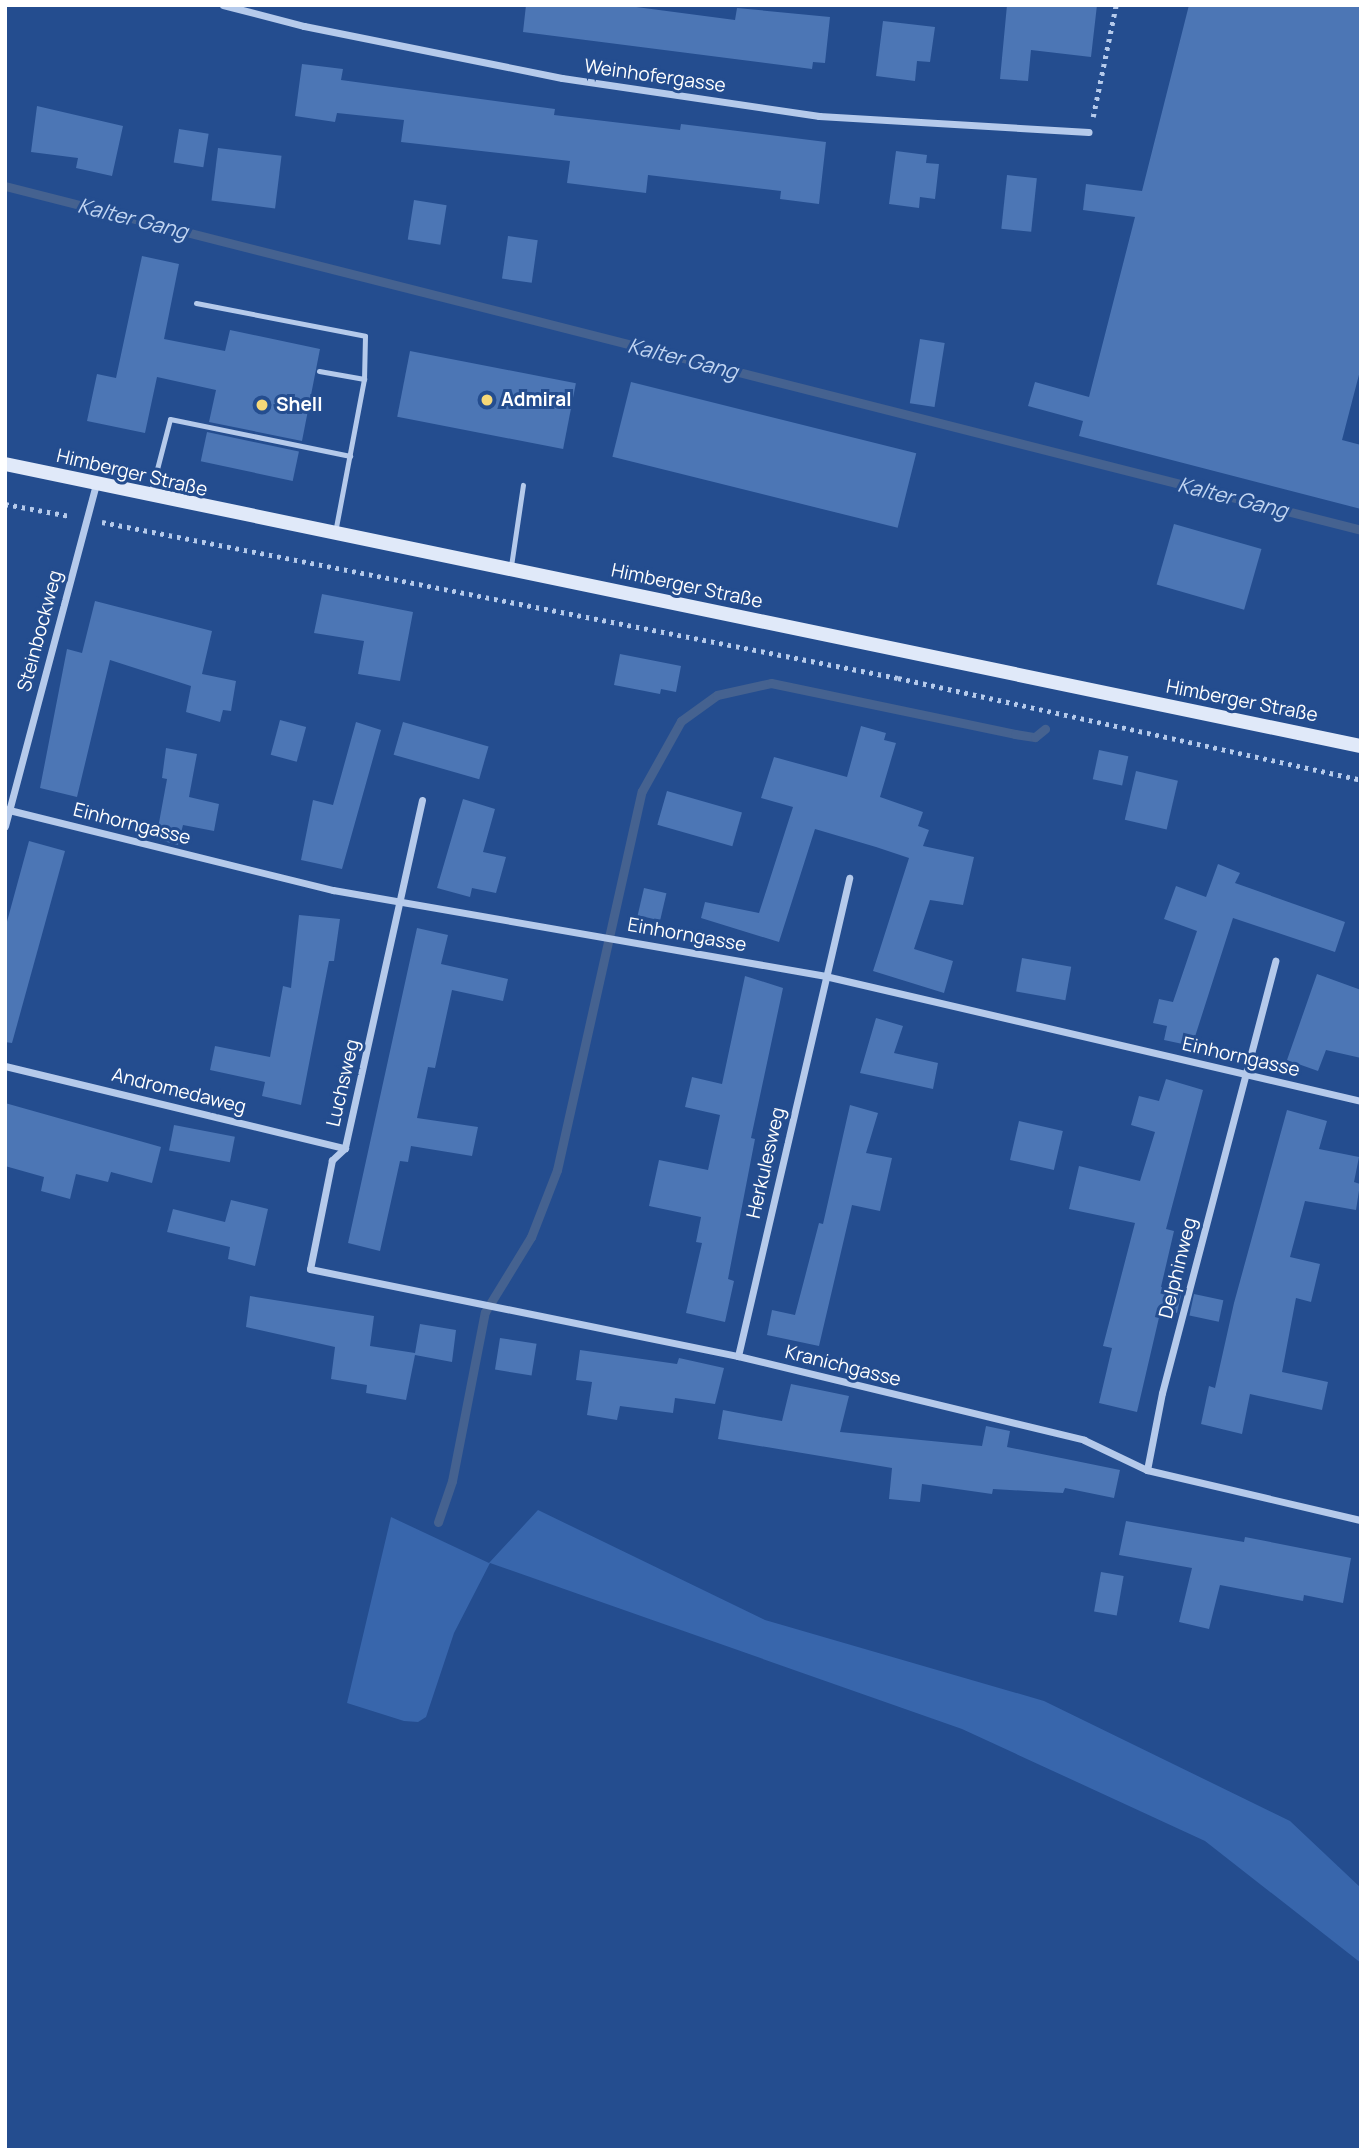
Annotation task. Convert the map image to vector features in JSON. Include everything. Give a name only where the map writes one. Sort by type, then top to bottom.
[{"type":"main road","name":"Himberger Straße","points":[[5,464],[149,498],[511,569],[1361,746]]},
{"type":"street","name":"Weinhofergasse","points":[[223,5],[304,26],[562,78],[806,114],[1089,132]]},
{"type":"street","name":"Steinbockweg","points":[[5,826],[7,809],[96,485]]},
{"type":"street","name":"Luchsweg","points":[[310,1269],[332,1160],[345,1148],[422,800]]},
{"type":"street","name":"Einhorngasse","points":[[7,809],[333,890],[400,899],[825,976],[1361,1101]]},
{"type":"street","name":"Herkulesweg","points":[[738,1356],[849,878]]},
{"type":"street","name":"Delphinweg","points":[[1147,1470],[1244,1074],[1275,961]]},
{"type":"street","name":"Andromedaweg","points":[[5,1066],[345,1148]]},
{"type":"street","name":"Kranichgasse","points":[[310,1269],[738,1356],[1084,1440],[1147,1470],[1361,1520]]},
{"type":"lane","points":[[196,303],[365,336],[364,379],[334,535]]},
{"type":"lane","points":[[319,371],[364,379]]},
{"type":"lane","points":[[149,498],[170,419],[350,456]]},
{"type":"lane","points":[[511,569],[523,485]]},
{"type":"path","points":[[1089,132],[1116,5]]},
{"type":"path","points":[[5,504],[898,678],[1361,780]]},
{"type":"shaded area","points":[[538,1510],[765,1620],[1044,1701],[1290,1821],[1361,1888],[1361,1963],[1205,1841],[962,1729],[490,1563],[454,1633],[426,1717],[418,1722],[404,1721],[347,1703],[391,1517],[489,1563]]},
{"type":"building","points":[[526,5],[621,5],[735,20],[737,8],[830,17],[825,63],[813,62],[812,69],[523,32]]},
{"type":"building","points":[[1007,5],[1097,5],[1091,57],[1031,50],[1028,81],[1000,79]]},
{"type":"building","points":[[1189,5],[1361,5],[1361,367],[1342,440],[1361,445],[1361,509],[1079,436],[1083,421],[1028,406],[1035,382],[1089,397],[1135,217],[1083,210],[1086,184],[1142,191]]},
{"type":"building","points":[[883,21],[935,27],[930,62],[917,61],[915,81],[876,76]]},
{"type":"building","points":[[302,64],[343,69],[341,80],[555,109],[554,115],[680,130],[681,124],[826,142],[819,204],[780,199],[781,191],[648,175],[646,193],[567,183],[570,161],[401,142],[404,120],[337,113],[335,122],[295,116]]},
{"type":"building","points":[[37,106],[123,126],[112,176],[76,168],[78,158],[31,152]]},
{"type":"building","points":[[179,129],[209,134],[203,167],[174,163]]},
{"type":"building","points":[[218,148],[282,156],[275,208],[212,201]]},
{"type":"building","points":[[896,151],[927,155],[926,163],[939,164],[935,199],[920,197],[919,208],[889,204]]},
{"type":"building","points":[[1007,175],[1037,178],[1031,232],[1001,229]]},
{"type":"building","points":[[414,200],[447,205],[440,245],[408,240]]},
{"type":"building","points":[[508,236],[538,240],[532,283],[502,279]]},
{"type":"building","points":[[142,256],[179,264],[164,339],[225,351],[230,330],[320,349],[302,441],[209,422],[216,390],[157,377],[145,433],[87,421],[97,374],[116,378]]},
{"type":"building","points":[[920,339],[945,343],[935,407],[910,403]]},
{"type":"building","name":"Admiral","points":[[410,351],[576,383],[563,449],[397,417]]},
{"type":"building","points":[[631,382],[916,453],[898,528],[612,457]]},
{"type":"building","points":[[207,432],[299,452],[293,481],[201,461]]},
{"type":"building","points":[[1174,524],[1261,549],[1244,610],[1157,585]]},
{"type":"building","points":[[322,594],[413,612],[400,681],[358,674],[364,641],[314,633]]},
{"type":"building","points":[[95,601],[212,631],[202,674],[236,681],[231,711],[223,710],[220,722],[186,712],[191,686],[110,660],[77,797],[40,788],[67,649],[82,653]]},
{"type":"building","points":[[620,654],[681,666],[676,692],[661,689],[660,694],[614,685]]},
{"type":"building","points":[[280,720],[306,727],[297,762],[271,755]]},
{"type":"building","points":[[356,722],[381,730],[342,869],[301,860],[313,800],[333,805]]},
{"type":"building","points":[[403,722],[489,747],[479,779],[394,755]]},
{"type":"building","points":[[861,726],[886,733],[884,740],[896,743],[880,797],[923,812],[918,826],[929,830],[923,846],[974,857],[963,905],[930,900],[914,949],[953,961],[944,993],[873,971],[909,858],[876,847],[815,829],[779,942],[701,918],[705,902],[759,913],[793,807],[761,798],[774,757],[847,777]]},
{"type":"building","points":[[166,748],[197,754],[189,797],[219,804],[214,831],[183,825],[178,845],[156,839],[167,779],[162,778]]},
{"type":"building","points":[[1099,750],[1128,756],[1122,786],[1093,779]]},
{"type":"building","points":[[1136,771],[1178,781],[1167,829],[1125,820]]},
{"type":"building","points":[[667,791],[742,812],[732,846],[657,825]]},
{"type":"building","points":[[463,799],[495,809],[483,852],[506,857],[496,893],[472,888],[470,897],[437,888]]},
{"type":"building","points":[[29,841],[65,851],[12,1043],[5,1042],[5,929]]},
{"type":"building","points":[[1218,864],[1240,873],[1235,883],[1345,922],[1335,952],[1233,918],[1192,1046],[1164,1040],[1167,1026],[1153,1023],[1159,999],[1173,1002],[1197,931],[1164,919],[1176,886],[1206,897]]},
{"type":"building","points":[[644,888],[666,893],[660,920],[638,915]]},
{"type":"building","points":[[299,915],[340,919],[334,961],[329,961],[301,1105],[262,1096],[265,1082],[210,1070],[215,1046],[270,1057],[283,986],[291,988]]},
{"type":"building","points":[[417,928],[448,935],[441,964],[508,979],[503,1001],[452,990],[435,1068],[428,1067],[417,1118],[478,1127],[472,1156],[411,1146],[408,1162],[400,1161],[380,1251],[348,1243]]},
{"type":"building","points":[[1022,958],[1071,967],[1065,1000],[1016,991]]},
{"type":"building","points":[[1317,974],[1361,990],[1361,1058],[1326,1050],[1318,1071],[1287,1060]]},
{"type":"building","points":[[745,976],[783,988],[751,1138],[755,1139],[728,1279],[734,1281],[725,1322],[686,1313],[702,1243],[696,1242],[701,1217],[649,1206],[659,1160],[708,1170],[720,1115],[685,1107],[692,1077],[722,1084]]},
{"type":"building","points":[[876,1018],[903,1026],[894,1053],[938,1063],[933,1089],[860,1073]]},
{"type":"building","points":[[1166,1079],[1203,1090],[1166,1229],[1174,1231],[1161,1287],[1182,1291],[1177,1313],[1161,1309],[1137,1412],[1099,1403],[1112,1348],[1103,1346],[1135,1223],[1069,1209],[1079,1166],[1140,1181],[1155,1132],[1131,1125],[1139,1096],[1159,1101]]},
{"type":"building","points":[[5,1103],[161,1147],[152,1183],[111,1172],[108,1182],[76,1174],[70,1199],[41,1191],[44,1177],[5,1166]]},
{"type":"building","points":[[850,1105],[878,1113],[866,1153],[892,1158],[880,1211],[852,1205],[819,1346],[767,1335],[772,1310],[795,1315],[819,1223],[823,1224]]},
{"type":"building","points":[[1287,1110],[1327,1121],[1319,1149],[1359,1157],[1354,1182],[1360,1184],[1356,1210],[1305,1201],[1290,1257],[1320,1264],[1311,1302],[1296,1298],[1282,1372],[1328,1382],[1322,1410],[1250,1394],[1242,1434],[1201,1424],[1209,1386],[1215,1388],[1234,1303]]},
{"type":"building","points":[[1019,1121],[1063,1131],[1054,1170],[1010,1160]]},
{"type":"building","points":[[174,1125],[235,1137],[230,1162],[169,1151]]},
{"type":"building","points":[[231,1200],[268,1209],[255,1266],[228,1259],[230,1247],[167,1232],[173,1209],[225,1222]]},
{"type":"building","points":[[1194,1294],[1223,1300],[1219,1322],[1189,1316]]},
{"type":"building","points":[[250,1296],[374,1316],[370,1346],[415,1353],[420,1324],[456,1330],[452,1362],[415,1355],[406,1400],[366,1393],[367,1385],[331,1379],[335,1347],[246,1327]]},
{"type":"building","points":[[500,1338],[537,1344],[532,1375],[495,1370]]},
{"type":"building","points":[[580,1350],[677,1364],[679,1358],[724,1368],[715,1404],[675,1398],[673,1413],[620,1406],[617,1420],[587,1415],[592,1382],[576,1380]]},
{"type":"building","points":[[791,1384],[849,1396],[840,1432],[982,1446],[986,1426],[1010,1431],[1007,1447],[1120,1470],[1114,1498],[1065,1488],[1063,1493],[993,1489],[992,1494],[922,1484],[920,1502],[889,1499],[892,1468],[718,1439],[723,1410],[782,1421]]},
{"type":"building","points":[[1126,1521],[1244,1542],[1245,1537],[1351,1558],[1343,1603],[1304,1595],[1303,1601],[1220,1585],[1209,1629],[1179,1622],[1192,1568],[1119,1555]]},
{"type":"building","points":[[1101,1572],[1124,1576],[1117,1615],[1094,1611]]},
{"type":"waterway","name":"Kalter Gang","points":[[5,186],[1361,530]]},
{"type":"waterway","points":[[438,1522],[452,1481],[485,1312],[531,1237],[557,1170],[642,791],[681,721],[717,695],[771,683],[1015,734],[1035,737],[1045,729]]},
{"type":"place","name":"Admiral","points":[[487,400]]},
{"type":"place","name":"Shell","points":[[262,405]]}]
